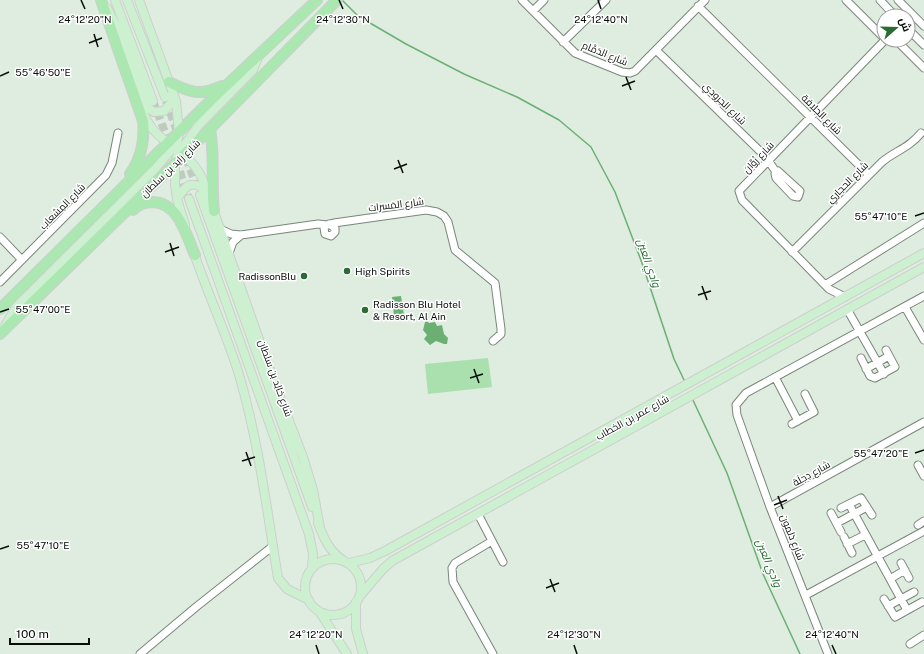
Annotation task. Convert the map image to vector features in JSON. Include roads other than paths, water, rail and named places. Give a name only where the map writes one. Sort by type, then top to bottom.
[{"type":"highway","name":"شارع زايد بن سلطان","points":[[0,334],[176,163],[179,133],[317,0]]},
{"type":"highway","name":"شارع زايد بن سلطان","points":[[0,309],[58,252],[177,149],[210,128],[337,0]]},
{"type":"highway","points":[[58,252],[71,233],[130,173],[137,164],[141,149],[143,121],[103,2]]},
{"type":"highway","points":[[171,86],[196,93],[210,91],[230,83]]},
{"type":"highway","points":[[210,128],[214,156],[212,184],[214,211]]},
{"type":"highway","points":[[67,268],[89,254],[135,208],[147,203],[162,204],[173,211],[183,226],[195,255]]},
{"type":"main road","points":[[115,0],[154,101]]},
{"type":"main road","points":[[127,0],[165,97]]},
{"type":"main road","points":[[139,0],[171,86],[177,106],[179,133]]},
{"type":"main road","points":[[103,2],[118,29],[148,108],[157,113],[167,109],[171,103],[171,86]]},
{"type":"main road","points":[[103,2],[147,121],[154,132],[177,149],[198,170],[203,193]]},
{"type":"main road","points":[[0,334],[16,307],[177,149],[253,70],[259,55]]},
{"type":"main road","points":[[176,163],[176,199],[232,354],[248,408],[261,466],[278,578],[282,584],[308,600],[318,611],[347,654]]},
{"type":"main road","points":[[176,199],[188,186],[193,184],[200,186],[214,211],[271,373],[303,457],[313,490],[320,528]]},
{"type":"main road","name":"شارع خالِد بن سلطان","points":[[203,193],[320,528],[331,551],[346,562]]},
{"type":"main road","points":[[189,199],[309,534],[313,554],[312,568]]},
{"type":"main road","name":"شارع عمر بن الخطاب","points":[[346,562],[377,556],[924,254]]},
{"type":"main road","name":"شارع عمر بن الخطاب","points":[[358,600],[383,569],[392,562],[924,267]]},
{"type":"main road","points":[[308,600],[306,594],[306,580],[312,568],[317,563],[330,559],[346,562],[358,575],[361,582],[356,629],[363,654]]},
{"type":"main road","points":[[318,611],[326,614],[339,614],[350,609],[358,600]]},
{"type":"street","name":"شارع الدَمَّام","points":[[522,0],[563,42],[580,56],[627,74],[635,71],[705,0]]},
{"type":"street","points":[[533,11],[544,0]]},
{"type":"street","points":[[563,42],[606,0]]},
{"type":"street","points":[[846,0],[876,31]]},
{"type":"street","points":[[880,0],[888,8]]},
{"type":"street","points":[[898,0],[924,26]]},
{"type":"street","name":"شارع الجلافة","points":[[698,6],[869,175]]},
{"type":"street","points":[[916,37],[924,45]]},
{"type":"street","name":"شارع زُوَّان","points":[[845,297],[827,287],[742,200],[739,194],[741,188],[811,117],[876,48]]},
{"type":"street","points":[[904,48],[924,68]]},
{"type":"street","name":"شارع الجرودي","points":[[656,50],[769,160],[776,172]]},
{"type":"street","name":"شارع المِشعاب","points":[[0,282],[106,175],[112,163],[118,133]]},
{"type":"street","name":"شارع الحجاري","points":[[792,252],[887,157],[906,148],[921,133]]},
{"type":"street","name":"شارع المَسرات","points":[[220,229],[231,234],[241,235],[310,225],[326,226],[426,210],[437,212],[444,216],[448,222],[455,250],[495,283],[501,329],[500,334],[493,341]]},
{"type":"street","points":[[326,226],[334,226],[335,232],[344,222]]},
{"type":"street","points":[[831,304],[827,287],[924,223]]},
{"type":"street","points":[[229,254],[233,242],[241,235]]},
{"type":"street","points":[[0,237],[22,260]]},
{"type":"street","name":"شارع دَلمون","points":[[828,654],[770,507],[736,409],[736,405],[742,396],[924,296]]},
{"type":"street","points":[[905,307],[924,340]]},
{"type":"street","points":[[847,309],[884,374]]},
{"type":"street","points":[[861,358],[866,369],[873,379],[894,367],[888,353],[877,363],[866,369]]},
{"type":"street","points":[[775,378],[795,423],[814,412],[805,394]]},
{"type":"street","name":"شارع دِجلَة","points":[[770,507],[924,422]]},
{"type":"street","points":[[918,465],[924,475]]},
{"type":"street","points":[[841,508],[861,498],[872,515]]},
{"type":"street","points":[[849,504],[907,610]]},
{"type":"street","points":[[837,523],[867,507]]},
{"type":"street","points":[[832,513],[852,553]]},
{"type":"street","points":[[478,514],[504,562]]},
{"type":"street","points":[[806,595],[924,531]]},
{"type":"street","points":[[844,538],[866,535]]},
{"type":"street","points":[[492,541],[455,563],[452,574],[457,590],[493,654]]},
{"type":"street","points":[[140,654],[273,546]]},
{"type":"street","points":[[901,563],[909,578]]},
{"type":"street","points":[[890,579],[905,570]]},
{"type":"street","points":[[884,599],[888,606],[895,617],[907,610],[916,595],[901,599],[888,606]]},
{"type":"street","points":[[910,644],[924,636]]},
{"type":"waterway","name":"وادي العين","points":[[342,0],[358,16],[406,44],[464,74],[517,97],[559,120],[591,147],[615,192],[642,263],[674,359],[685,382]]},
{"type":"waterway","name":"وادي العين","points":[[692,398],[727,473],[763,574],[800,654]]},
{"type":"tunnel","points":[[153,101],[170,145]]},
{"type":"tunnel","points":[[166,101],[178,134]]},
{"type":"tunnel","points":[[186,158],[200,195]]},
{"type":"tunnel","points":[[176,160],[189,199]]},
{"type":"place","name":"High Spirits","points":[[347,271]]},
{"type":"place","name":"RadissonBlu","points":[[304,276]]},
{"type":"place","name":"Radisson Blu Hotel & Resort, Al Ain","points":[[365,310]]}]
